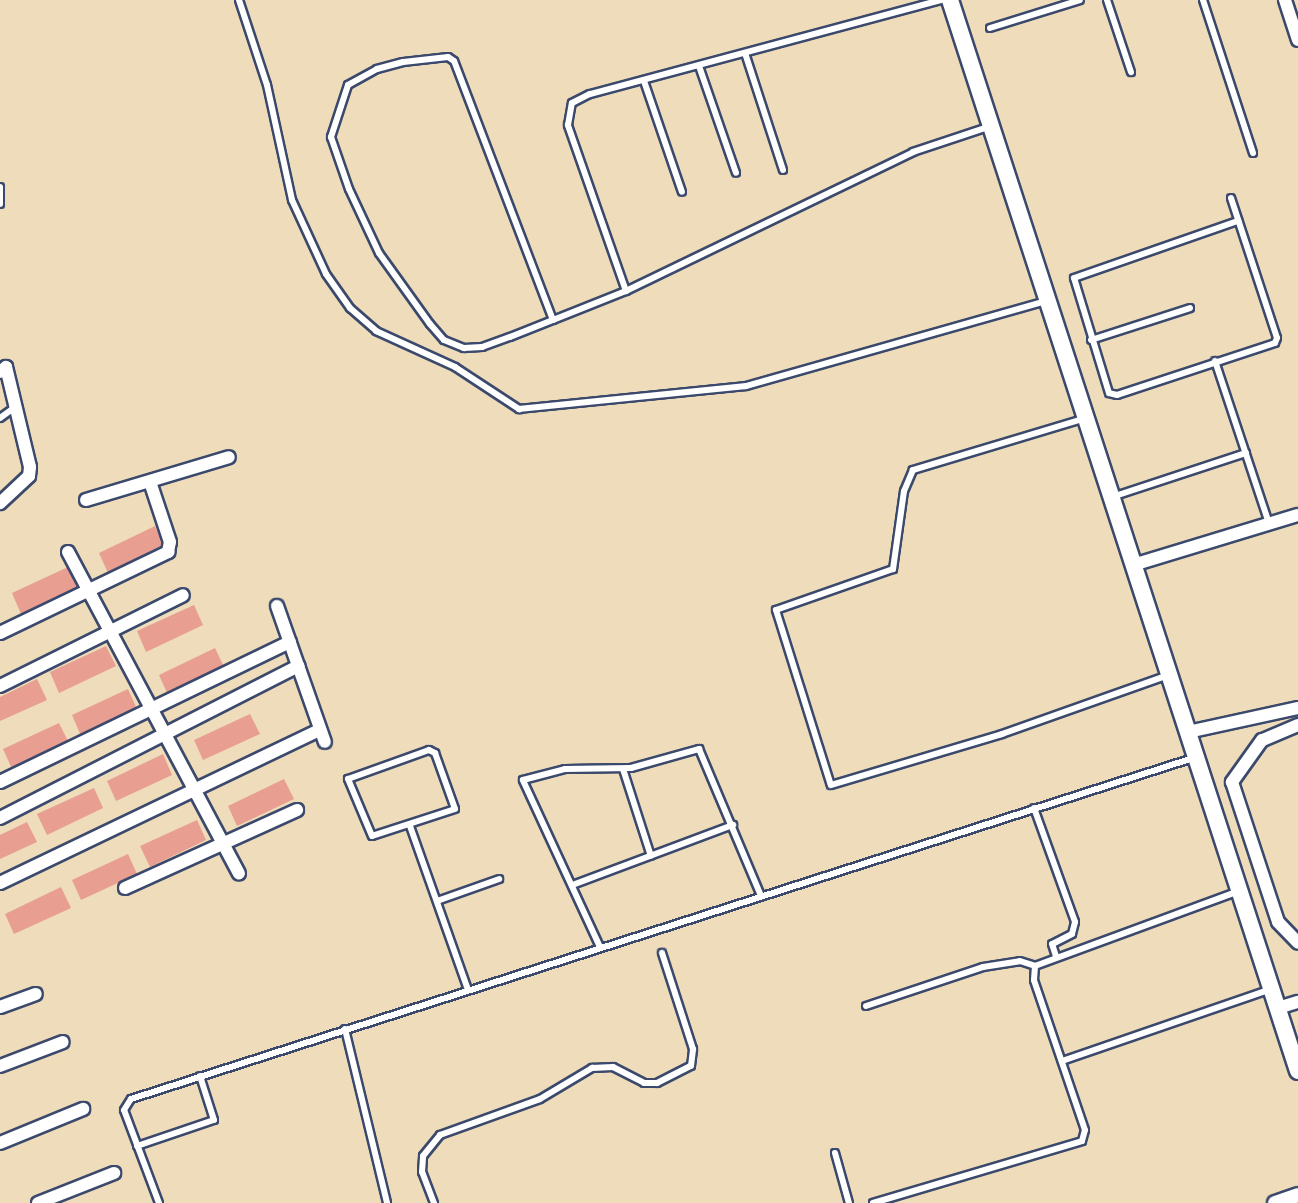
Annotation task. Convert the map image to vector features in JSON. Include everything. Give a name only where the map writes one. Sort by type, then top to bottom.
[{"type":"main road","points":[[950,0],[1271,989],[1278,1008],[1291,1024],[1298,1071]]},
{"type":"street","points":[[1285,0],[1298,40]]},
{"type":"street","points":[[0,372],[6,367],[17,405],[29,476],[0,503]]},
{"type":"street","points":[[86,500],[229,457]]},
{"type":"street","points":[[0,633],[89,591],[171,547],[150,482]]},
{"type":"street","points":[[1133,565],[1298,515]]},
{"type":"street","points":[[68,552],[164,738],[239,873]]},
{"type":"street","points":[[0,686],[183,595]]},
{"type":"street","points":[[0,883],[194,791],[323,736],[277,606]]},
{"type":"street","points":[[0,782],[290,642]]},
{"type":"street","points":[[0,818],[164,738],[298,666]]},
{"type":"street","points":[[1188,732],[1298,708]]},
{"type":"street","points":[[1249,719],[1262,740]]},
{"type":"street","points":[[1298,725],[1262,740],[1232,782],[1278,922],[1298,943]]},
{"type":"street","points":[[125,888],[297,810]]},
{"type":"street","points":[[0,1007],[36,994]]},
{"type":"street","points":[[1278,1008],[1298,1002]]},
{"type":"street","points":[[0,1066],[63,1042]]},
{"type":"street","points":[[0,1143],[83,1109]]},
{"type":"street","points":[[38,1203],[114,1173]]},
{"type":"street","points":[[1275,1203],[1298,1195]]},
{"type":"lane","points":[[239,0],[267,85],[292,200],[326,274],[350,308],[376,331],[455,367],[519,409],[746,386],[1047,301]]},
{"type":"lane","points":[[626,291],[566,116],[580,98],[942,0]]},
{"type":"lane","points":[[990,28],[1080,0]]},
{"type":"lane","points":[[1107,0],[1131,72]]},
{"type":"lane","points":[[1203,0],[1253,153]]},
{"type":"lane","points":[[745,53],[783,170]]},
{"type":"lane","points":[[553,320],[454,61],[448,57],[403,62],[377,69],[348,85],[331,126],[337,162],[379,253],[444,340],[464,348],[482,347],[553,320],[626,291],[913,152],[991,126]]},
{"type":"lane","points":[[699,66],[736,173]]},
{"type":"lane","points":[[644,81],[682,192]]},
{"type":"lane","points":[[0,187],[0,204]]},
{"type":"lane","points":[[1231,198],[1277,338],[1275,343],[1112,395],[1091,340],[1074,278],[1238,221]]},
{"type":"lane","points":[[1091,340],[1190,308]]},
{"type":"lane","points":[[1215,361],[1269,523]]},
{"type":"lane","points":[[0,418],[17,405]]},
{"type":"lane","points":[[1086,418],[913,470],[904,491],[893,569],[776,610],[831,785],[1002,734],[1169,675]]},
{"type":"lane","points":[[1111,498],[1246,453]]},
{"type":"lane","points":[[600,947],[575,884],[523,780],[565,769],[623,769],[699,749],[761,896]]},
{"type":"lane","points":[[432,751],[455,809],[410,826],[372,836],[348,779],[432,751]]},
{"type":"lane","points":[[159,1203],[125,1105],[200,1076],[1196,757]]},
{"type":"lane","points":[[623,769],[651,856]]},
{"type":"lane","points":[[1034,808],[1075,922],[1072,934],[1052,944],[1056,956]]},
{"type":"lane","points":[[575,884],[733,825]]},
{"type":"lane","points":[[410,826],[468,990]]},
{"type":"lane","points":[[437,901],[499,879]]},
{"type":"lane","points":[[866,1006],[983,967],[1020,961],[1035,966],[1240,891]]},
{"type":"lane","points":[[434,1203],[422,1172],[423,1156],[440,1135],[540,1099],[592,1068],[613,1067],[644,1083],[657,1083],[691,1066],[693,1049],[662,953]]},
{"type":"lane","points":[[873,1203],[1082,1141],[1085,1130],[1034,980],[1035,966]]},
{"type":"lane","points":[[1062,1061],[1271,989]]},
{"type":"lane","points":[[345,1029],[387,1203]]},
{"type":"lane","points":[[137,1146],[214,1120],[200,1076]]},
{"type":"lane","points":[[835,1153],[849,1203]]},
{"type":"building","points":[[155,526],[165,547],[108,573],[99,553]]},
{"type":"building","points":[[68,567],[77,587],[21,614],[12,593]]},
{"type":"building","points":[[194,605],[203,625],[146,652],[137,631]]},
{"type":"building","points":[[106,646],[116,666],[59,693],[50,672]]},
{"type":"building","points":[[215,648],[225,669],[168,695],[159,675]]},
{"type":"building","points":[[37,679],[47,700],[0,721],[0,697]]},
{"type":"building","points":[[128,689],[137,709],[81,736],[72,715]]},
{"type":"building","points":[[250,714],[260,734],[203,760],[194,740]]},
{"type":"building","points":[[59,723],[69,743],[12,769],[3,749]]},
{"type":"building","points":[[163,754],[172,775],[116,801],[107,781]]},
{"type":"building","points":[[284,779],[294,799],[237,826],[228,806]]},
{"type":"building","points":[[94,788],[103,808],[47,835],[37,814]]},
{"type":"building","points":[[197,820],[206,840],[150,867],[140,846]]},
{"type":"building","points":[[27,822],[37,842],[0,859],[0,835]]},
{"type":"building","points":[[128,854],[137,874],[81,900],[72,880]]},
{"type":"building","points":[[61,887],[71,908],[14,934],[5,914]]}]
